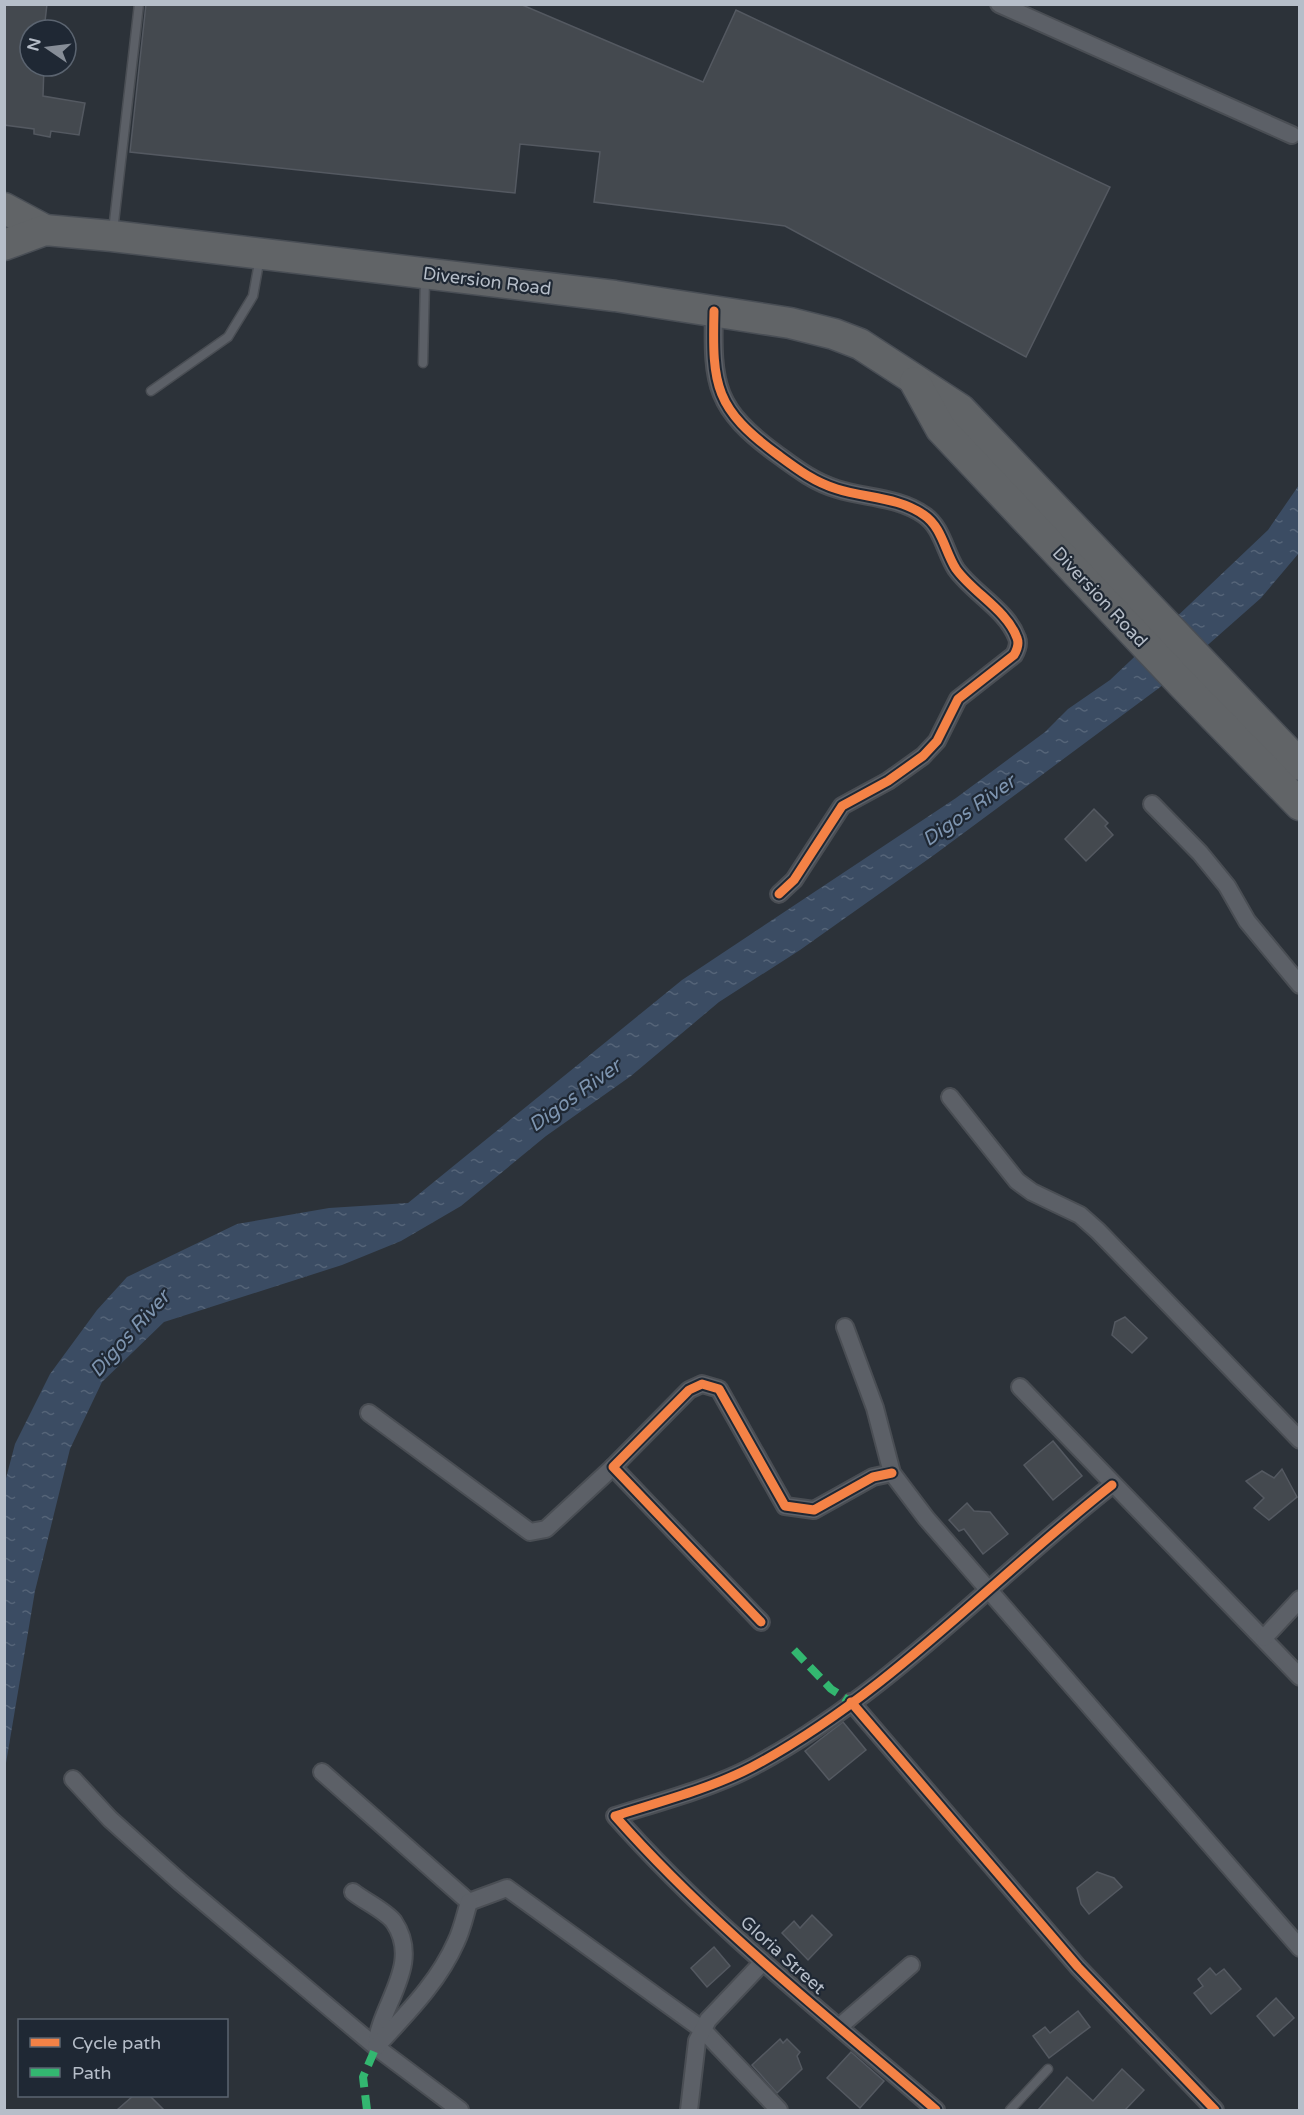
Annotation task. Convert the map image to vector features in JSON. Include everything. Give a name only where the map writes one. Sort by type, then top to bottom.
[{"type":"highway","name":"Diversion Road","points":[[4,208],[45,230],[425,273],[714,311],[790,323],[834,334],[883,357],[914,380],[941,429],[1125,605],[1195,678],[1299,805]]},
{"type":"highway","name":"Diversion Road","points":[[4,245],[45,230]]},
{"type":"highway","name":"Diversion Road","points":[[1195,678],[1299,765]]},
{"type":"street","points":[[999,4],[1292,135]]},
{"type":"street","points":[[714,311],[713,359],[716,381],[727,408],[742,427],[808,477],[821,484],[891,501],[925,515],[939,533],[958,572],[1008,623],[1018,638],[1018,649],[1014,655],[958,699],[937,741],[922,756],[888,781],[842,806],[794,879],[779,894]]},
{"type":"street","points":[[1152,804],[1194,846],[1227,886],[1247,921],[1299,985]]},
{"type":"street","points":[[950,1097],[1017,1181],[1032,1192],[1080,1215],[1098,1231],[1299,1440]]},
{"type":"street","points":[[845,1327],[875,1408],[892,1473],[926,1518],[1299,1948]]},
{"type":"street","points":[[369,1413],[530,1532],[546,1529],[613,1467],[689,1390],[702,1384],[719,1389],[785,1506],[814,1510],[873,1477],[892,1473]]},
{"type":"street","points":[[1020,1387],[1112,1485],[1264,1638],[1299,1677]]},
{"type":"street","points":[[613,1467],[761,1622]]},
{"type":"street","points":[[1112,1485],[1040,1543],[990,1590],[924,1646],[851,1702],[1078,1967],[1215,2110]]},
{"type":"street","points":[[1264,1638],[1299,1599]]},
{"type":"street","name":"Gloria Street","points":[[851,1702],[812,1731],[749,1768],[615,1816],[644,1849],[763,1962],[936,2110]]},
{"type":"street","points":[[322,1772],[469,1902]]},
{"type":"street","points":[[73,1779],[110,1819],[180,1882],[376,2047],[460,2110]]},
{"type":"street","points":[[469,1902],[507,1888],[702,2030],[779,2110]]},
{"type":"street","points":[[353,1892],[394,1922],[405,1950],[398,1988],[377,2030],[376,2047]]},
{"type":"street","points":[[376,2047],[422,1996],[447,1962],[458,1940],[469,1902]]},
{"type":"street","points":[[689,2110],[694,2053],[702,2030],[708,2020],[763,1962]]},
{"type":"street","points":[[840,2027],[910,1965]]},
{"type":"lane","points":[[112,236],[139,4]]},
{"type":"lane","points":[[152,391],[228,338],[254,296],[260,254]]},
{"type":"lane","points":[[423,363],[425,273]]},
{"type":"lane","points":[[1010,2110],[1048,2069]]},
{"type":"water","name":"Digos River","points":[[1299,485],[1299,553],[1261,598],[1159,688],[934,855],[800,950],[719,1002],[631,1076],[546,1136],[461,1206],[401,1241],[342,1265],[164,1322],[102,1382],[70,1449],[35,1591],[5,1769],[5,1482],[15,1444],[50,1374],[97,1310],[127,1277],[237,1224],[329,1208],[408,1203],[682,980],[956,798],[1045,732],[1068,709],[1110,680],[1268,530]]},
{"type":"building","points":[[4,4],[47,4],[45,18],[18,18],[18,78],[44,78],[43,96],[85,103],[79,135],[51,131],[50,137],[34,134],[34,129],[4,125]]},
{"type":"building","points":[[146,4],[520,4],[703,82],[736,10],[1110,187],[1026,357],[785,226],[594,202],[600,152],[520,144],[515,193],[130,152]]},
{"type":"building","points":[[1094,809],[1108,823],[1105,826],[1113,835],[1086,861],[1065,839]]},
{"type":"building","points":[[1125,1317],[1147,1338],[1132,1353],[1112,1335],[1115,1322]]},
{"type":"building","points":[[1053,1441],[1082,1476],[1053,1500],[1024,1465]]},
{"type":"building","points":[[1282,1469],[1297,1497],[1269,1520],[1254,1508],[1264,1498],[1246,1481],[1262,1471],[1274,1478]]},
{"type":"building","points":[[967,1503],[974,1511],[990,1512],[1008,1534],[983,1554],[964,1529],[959,1531],[949,1520]]},
{"type":"building","points":[[843,1722],[866,1750],[829,1780],[805,1751]]},
{"type":"building","points":[[1097,1872],[1114,1878],[1122,1887],[1089,1914],[1081,1904],[1077,1888]]},
{"type":"building","points":[[812,1915],[832,1935],[808,1960],[782,1933],[794,1921],[800,1928]]},
{"type":"building","points":[[714,1947],[730,1966],[707,1987],[691,1968]]},
{"type":"building","points":[[1210,1968],[1216,1975],[1224,1969],[1241,1989],[1211,2014],[1194,1993],[1203,1986],[1198,1979]]},
{"type":"building","points":[[1276,1998],[1294,2018],[1274,2036],[1257,2016]]},
{"type":"building","points":[[1078,2011],[1090,2027],[1049,2058],[1033,2036],[1045,2027],[1050,2033]]},
{"type":"building","points":[[780,2039],[783,2043],[787,2039],[800,2052],[797,2056],[802,2069],[777,2093],[752,2065]]},
{"type":"building","points":[[851,2052],[884,2081],[860,2108],[827,2078]]},
{"type":"building","points":[[1122,2069],[1144,2090],[1125,2110],[1038,2110],[1067,2077],[1093,2101]]},
{"type":"building","points":[[132,2097],[151,2097],[164,2110],[117,2110]]},
{"type":"marked path","points":[[794,1650],[831,1689],[851,1702]]},
{"type":"marked path","points":[[367,2110],[363,2077],[376,2047]]},
{"type":"cycle path","points":[[714,311],[714,359],[717,377],[722,394],[741,424],[778,455],[821,483],[904,505],[924,515],[935,526],[956,569],[1006,619],[1018,640],[1014,655],[958,699],[937,741],[923,756],[888,781],[842,806],[794,880],[779,894]]},
{"type":"cycle path","points":[[761,1622],[613,1467],[689,1390],[702,1384],[719,1389],[785,1506],[814,1510],[873,1477],[892,1473]]},
{"type":"cycle path","points":[[936,2110],[730,1932],[690,1895],[615,1816],[720,1782],[752,1767],[801,1738],[894,1671],[1112,1485]]},
{"type":"cycle path","points":[[851,1702],[1078,1967],[1215,2110]]}]
